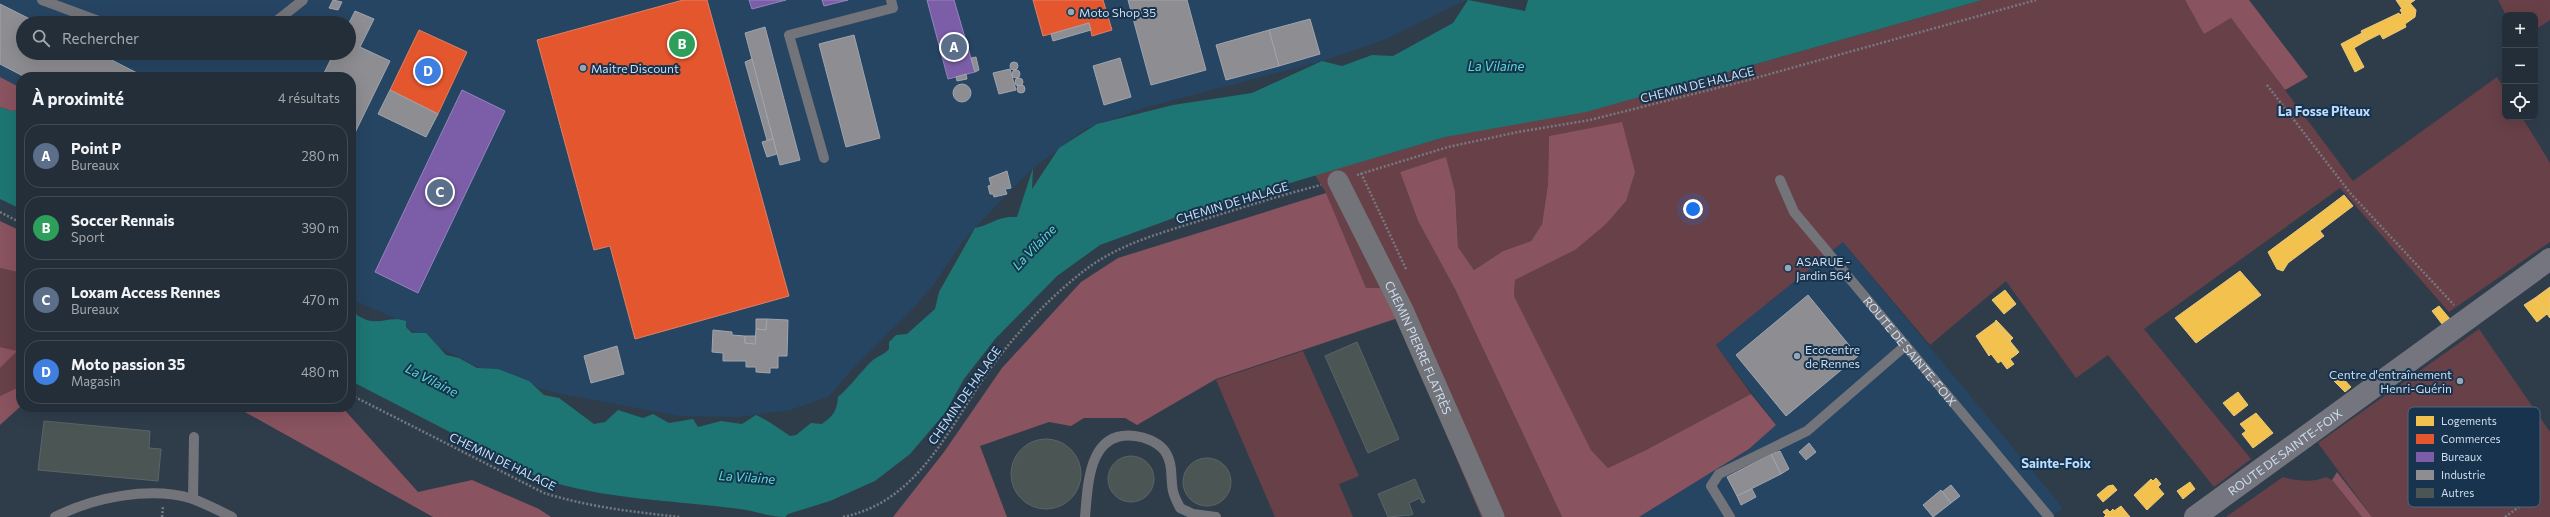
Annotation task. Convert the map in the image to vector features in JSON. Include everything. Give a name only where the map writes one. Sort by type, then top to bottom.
[{"type":"street","name":"CHEMIN PIERRE FLATRÈS","points":[[1338,180],[1403,310],[1494,517]]},
{"type":"street","name":"ROUTE DE SAINTE-FOIX","points":[[2195,517],[2550,259]]},
{"type":"lane","points":[[42,0],[85,16]]},
{"type":"lane","points":[[283,16],[302,0]]},
{"type":"lane","points":[[824,158],[789,35],[893,8],[891,0]]},
{"type":"lane","name":"ROUTE DE SAINTE-FOIX","points":[[1780,180],[1794,212],[2049,517]]},
{"type":"lane","points":[[1730,517],[1711,486],[1719,474],[1807,431],[1905,346]]},
{"type":"lane","points":[[1085,517],[1093,461],[1106,443],[1119,437],[1131,435],[1144,437],[1164,450],[1172,470],[1173,492],[1180,513],[1216,517]]},
{"type":"lane","points":[[193,499],[194,437]]},
{"type":"lane","points":[[55,517],[84,505],[133,495],[164,494],[193,499],[232,517]]},
{"type":"path","name":"CHEMIN DE HALAGE","points":[[1360,173],[1448,147],[1518,132],[1590,120],[1741,82],[2036,0]]},
{"type":"path","points":[[2267,85],[2351,194],[2467,319]]},
{"type":"path","name":"CHEMIN DE HALAGE","points":[[843,517],[872,507],[890,497],[921,472],[992,366],[1024,328],[1063,289],[1106,254],[1195,222],[1278,196],[1338,180]]},
{"type":"path","points":[[0,212],[16,220]]},
{"type":"path","name":"CHEMIN DE HALAGE","points":[[356,398],[544,493],[575,503],[614,510],[680,517]]},
{"type":"path","points":[[2505,517],[2519,507]]},
{"type":"shaded area","points":[[0,0],[1466,0],[1386,39],[1322,61],[1143,108],[1085,129],[1033,168],[1003,198],[963,241],[934,284],[916,305],[854,367],[828,397],[790,410],[738,417],[680,416],[557,393],[493,374],[420,338],[401,321],[356,301],[356,72],[16,72],[16,85],[0,77]]},
{"type":"shaded area","points":[[1982,0],[2185,0],[2204,33],[2231,18],[2353,181],[2497,77],[2502,85],[2502,120],[2524,120],[2550,163],[2550,242],[2449,312],[2340,188],[2144,329],[2251,459],[2214,487],[2108,355],[2076,378],[2006,281],[1930,345],[1843,242],[1716,345],[1751,394],[1646,450],[1608,468],[1591,450],[1514,296],[1515,280],[1575,250],[1622,123],[1549,136],[1548,184],[1542,224],[1531,241],[1503,251],[1474,270],[1458,247],[1455,191],[1446,158],[1400,172],[1418,221],[1455,289],[1562,517],[1481,517],[1398,318],[1366,289],[1326,193],[1315,175],[1445,137],[1710,77]]},
{"type":"shaded area","points":[[2185,0],[2249,0],[2308,77],[2285,90],[2231,18],[2204,34]]},
{"type":"shaded area","points":[[2498,0],[2550,0],[2550,20],[2538,28],[2538,12],[2504,12]]},
{"type":"shaded area","points":[[0,77],[16,85],[16,110],[11,111],[0,107]]},
{"type":"shaded area","points":[[1622,122],[1635,172],[1626,201],[1606,224],[1575,250],[1515,280],[1514,296],[1591,450],[1608,468],[1646,450],[1751,394],[1776,425],[1749,449],[1639,517],[1562,517],[1455,289],[1418,221],[1400,172],[1446,157],[1455,191],[1458,247],[1474,270],[1503,251],[1531,241],[1542,224],[1548,184],[1549,136]]},
{"type":"shaded area","points":[[1326,193],[1366,288],[1383,288],[1398,318],[1216,379],[1137,425],[1125,418],[1084,418],[1071,426],[1049,422],[980,446],[1007,517],[893,517],[944,452],[1002,368],[1081,282],[1118,258]]},
{"type":"shaded area","points":[[0,221],[16,229],[16,272],[0,268]]},
{"type":"shaded area","points":[[1843,242],[2063,508],[2052,517],[1639,517],[1749,449],[1776,425],[1716,345]]},
{"type":"shaded area","points":[[0,268],[16,272],[16,351],[0,347]]},
{"type":"shaded area","points":[[2479,329],[2533,407],[2408,407],[2408,507],[2540,507],[2540,417],[2550,432],[2550,517],[2372,517],[2318,443]]},
{"type":"shaded area","points":[[0,347],[16,351],[16,352],[0,368]]},
{"type":"shaded area","points":[[16,351],[16,388],[0,396],[0,368]]},
{"type":"shaded area","points":[[1303,351],[1359,476],[1339,484],[1353,517],[1275,517],[1216,380]]},
{"type":"shaded area","points":[[16,388],[16,411],[0,425],[0,396]]},
{"type":"shaded area","points":[[245,412],[346,412],[418,492],[472,480],[539,509],[551,517],[433,517]]},
{"type":"shaded area","points":[[2337,472],[2372,517],[2362,517],[2332,480]]},
{"type":"shaded area","points":[[2283,477],[2304,481],[2326,477],[2332,480],[2362,517],[2226,517]]},
{"type":"water","name":"La Vilaine","points":[[1468,0],[1525,11],[1528,0],[1982,0],[1586,112],[1445,137],[1182,215],[1100,245],[1057,276],[995,339],[964,379],[945,413],[910,454],[875,481],[830,501],[788,514],[785,517],[740,509],[613,495],[588,491],[539,478],[356,384],[356,314],[359,317],[373,321],[399,319],[406,321],[406,327],[412,333],[426,333],[446,355],[459,358],[477,368],[498,369],[529,381],[544,395],[559,398],[594,424],[605,422],[618,410],[643,418],[653,414],[669,423],[693,419],[698,427],[721,421],[742,424],[756,415],[790,436],[796,435],[811,423],[822,424],[829,418],[834,413],[837,406],[838,397],[873,360],[889,349],[889,342],[896,335],[907,334],[935,309],[939,292],[975,228],[1000,219],[1017,217],[1033,168],[1032,189],[1059,148],[1097,124],[1173,105],[1252,93],[1322,61],[1342,66],[1372,55],[1393,56],[1453,23]]},
{"type":"water","points":[[0,107],[11,111],[16,110],[16,207],[0,199]]},
{"type":"building: Logements","points":[[2396,0],[2415,0],[2402,9]]},
{"type":"building: Logements","points":[[2410,3],[2416,10],[2415,17],[2405,24],[2406,27],[2383,39],[2380,34],[2366,41],[2361,31],[2399,13],[2400,15],[2402,13],[2400,10]]},
{"type":"building: Logements","points":[[2362,33],[2366,41],[2354,48],[2364,67],[2355,72],[2341,44]]},
{"type":"building: Logements","points":[[2344,195],[2353,206],[2320,231],[2311,220]]},
{"type":"building: Logements","points":[[2311,220],[2324,236],[2288,263],[2283,271],[2277,269],[2268,252]]},
{"type":"building: Logements","points":[[2240,271],[2261,295],[2196,343],[2175,318]]},
{"type":"building: Logements","points":[[2550,287],[2550,318],[2535,298]]},
{"type":"building: Logements","points":[[2005,290],[2016,304],[2004,314],[1992,300]]},
{"type":"building: Logements","points":[[2535,298],[2547,314],[2537,322],[2524,305]]},
{"type":"building: Logements","points":[[2439,306],[2450,319],[2442,324],[2432,311]]},
{"type":"building: Logements","points":[[1996,320],[2013,338],[2010,341],[2019,352],[2017,354],[1995,322]]},
{"type":"building: Logements","points":[[1995,322],[2017,354],[2010,359],[2014,364],[2007,369],[2001,361],[1998,363],[1991,354],[1989,356],[1976,336]]},
{"type":"building: Logements","points":[[2341,376],[2351,387],[2345,392],[2334,381]]},
{"type":"building: Logements","points":[[2238,392],[2248,405],[2234,416],[2223,403]]},
{"type":"building: Logements","points":[[2256,413],[2273,433],[2253,448],[2242,434],[2246,431],[2240,424]]},
{"type":"building: Logements","points":[[2156,478],[2161,484],[2158,487],[2164,494],[2147,510],[2134,495],[2151,479],[2153,481]]},
{"type":"building: Logements","points":[[2190,482],[2195,489],[2183,499],[2177,491]]},
{"type":"building: Logements","points":[[2113,485],[2117,490],[2103,502],[2097,495],[2108,486]]},
{"type":"building: Logements","points":[[2121,506],[2130,517],[2104,517],[2106,515],[2103,512],[2107,509],[2110,512]]},
{"type":"building: Commerces","points":[[683,0],[707,0],[789,296],[635,339],[610,246],[594,250],[537,40]]},
{"type":"building: Commerces","name":"Moto Shop 35","points":[[1033,0],[1103,0],[1112,30],[1092,36],[1089,23],[1043,36]]},
{"type":"building: Commerces","points":[[419,30],[467,52],[438,114],[390,90]]},
{"type":"building: Bureaux","points":[[749,0],[786,0],[752,9]]},
{"type":"building: Bureaux","points":[[822,0],[848,0],[824,6]]},
{"type":"building: Bureaux","points":[[927,0],[954,0],[975,72],[948,79]]},
{"type":"building: Bureaux","points":[[462,90],[505,111],[418,293],[375,272]]},
{"type":"building: Industrie","points":[[333,0],[342,2],[338,10],[329,8]]},
{"type":"building: Industrie","points":[[1128,0],[1187,0],[1206,70],[1151,85]]},
{"type":"building: Industrie","points":[[0,4],[24,16],[16,16],[16,60],[112,60],[135,72],[16,72],[0,64]]},
{"type":"building: Industrie","points":[[355,11],[374,19],[360,47],[390,61],[356,131],[356,72],[324,72],[330,60],[356,60],[356,16],[352,16]]},
{"type":"building: Industrie","points":[[1310,19],[1320,54],[1279,66],[1269,30]]},
{"type":"building: Industrie","points":[[1089,23],[1091,30],[1053,41],[1051,34]]},
{"type":"building: Industrie","points":[[765,27],[800,160],[780,165],[745,33]]},
{"type":"building: Industrie","points":[[1269,30],[1279,66],[1226,80],[1216,45]]},
{"type":"building: Industrie","points":[[854,35],[880,138],[846,147],[819,44]]},
{"type":"building: Industrie","points":[[976,57],[979,70],[975,72],[971,58]]},
{"type":"building: Industrie","points":[[1120,58],[1131,97],[1104,105],[1093,66]]},
{"type":"building: Industrie","points":[[752,59],[773,139],[767,140],[745,62]]},
{"type":"building: Industrie","points":[[1012,62],[1016,62],[1018,66],[1016,70],[1012,70],[1010,68],[1010,64]]},
{"type":"building: Industrie","points":[[1010,69],[1016,90],[999,94],[993,73]]},
{"type":"building: Industrie","points":[[1014,70],[1018,70],[1020,74],[1018,78],[1014,78],[1012,76],[1012,72]]},
{"type":"building: Industrie","points":[[966,74],[967,79],[957,81],[956,77]]},
{"type":"building: Industrie","points":[[1017,78],[1021,78],[1023,82],[1021,86],[1017,86],[1015,84],[1015,80]]},
{"type":"building: Industrie","points":[[958,84],[966,84],[971,89],[969,100],[966,102],[958,102],[953,97],[953,89]]},
{"type":"building: Industrie","points":[[1019,85],[1023,85],[1025,89],[1023,93],[1019,93],[1017,91],[1017,87]]},
{"type":"building: Industrie","points":[[390,90],[438,114],[426,137],[378,114]]},
{"type":"building: Industrie","points":[[773,139],[777,154],[767,157],[762,142]]},
{"type":"building: Industrie","points":[[1007,171],[1011,188],[1005,189],[1007,194],[994,197],[993,194],[990,194],[988,186],[991,185],[989,178]]},
{"type":"building: Industrie","name":"Ecocentre de Rennes","points":[[1808,295],[1858,356],[1786,416],[1736,355]]},
{"type":"building: Industrie","points":[[756,319],[767,319],[766,330],[756,329]]},
{"type":"building: Industrie","points":[[767,319],[788,320],[787,356],[778,356],[778,368],[770,368],[770,373],[756,372],[756,367],[746,367],[746,361],[723,361],[723,353],[712,352],[713,330],[732,332],[732,335],[745,336],[745,343],[755,344],[756,329],[766,330]]},
{"type":"building: Industrie","points":[[745,336],[756,336],[755,344],[745,343]]},
{"type":"building: Industrie","points":[[617,346],[624,374],[591,383],[584,356]]},
{"type":"building: Industrie","points":[[1809,443],[1816,452],[1806,460],[1799,452]]},
{"type":"building: Industrie","points":[[1780,451],[1789,469],[1781,474],[1771,454]]},
{"type":"building: Industrie","points":[[1771,454],[1781,474],[1737,496],[1727,477]]},
{"type":"building: Industrie","points":[[1951,485],[1960,496],[1951,503],[1942,492]]},
{"type":"building: Industrie","points":[[1752,489],[1756,497],[1741,505],[1737,496]]},
{"type":"building: Industrie","points":[[1941,490],[1951,503],[1933,517],[1923,505]]},
{"type":"building: Autres","points":[[1357,342],[1399,439],[1368,453],[1325,356]]},
{"type":"building: Autres","points":[[44,421],[150,431],[149,448],[161,449],[158,481],[38,470]]},
{"type":"building: Autres","points":[[1046,439],[1059,442],[1071,449],[1078,461],[1081,474],[1078,487],[1071,499],[1059,506],[1046,509],[1033,506],[1021,499],[1014,487],[1011,474],[1014,461],[1021,449],[1033,442]]},
{"type":"building: Autres","points":[[1131,456],[1144,460],[1150,466],[1154,479],[1150,492],[1144,498],[1131,502],[1118,498],[1112,492],[1108,479],[1112,466],[1118,460]]},
{"type":"building: Autres","points":[[1207,458],[1216,460],[1224,465],[1229,473],[1231,482],[1229,491],[1224,499],[1216,504],[1207,506],[1198,504],[1190,499],[1185,491],[1183,482],[1185,473],[1190,465],[1198,460]]},
{"type":"building: Autres","points":[[1415,479],[1425,502],[1422,503],[1420,498],[1409,503],[1413,514],[1411,515],[1388,517],[1378,494]]},
{"type":"place","name":"Moto Shop 35","points":[[1071,12]]},
{"type":"place","name":"Soccer Rennais","points":[[682,44]]},
{"type":"place","name":"Point P","points":[[954,47]]},
{"type":"place","name":"Maitre Discount","points":[[583,68]]},
{"type":"place","name":"Moto passion 35","points":[[428,71]]},
{"type":"place","name":"Loxam Access Rennes","points":[[440,192]]},
{"type":"place","name":"ASARUE - Jardin 564","points":[[1788,268]]},
{"type":"place","name":"Ecocentre de Rennes","points":[[1797,356]]},
{"type":"place","name":"Centre d'entraînement Henri-Guérin","points":[[2460,381]]},
{"type":"district","name":"La Fosse Piteux","points":[[2324,111]]},
{"type":"district","name":"Sainte-Foix","points":[[2056,463]]}]
